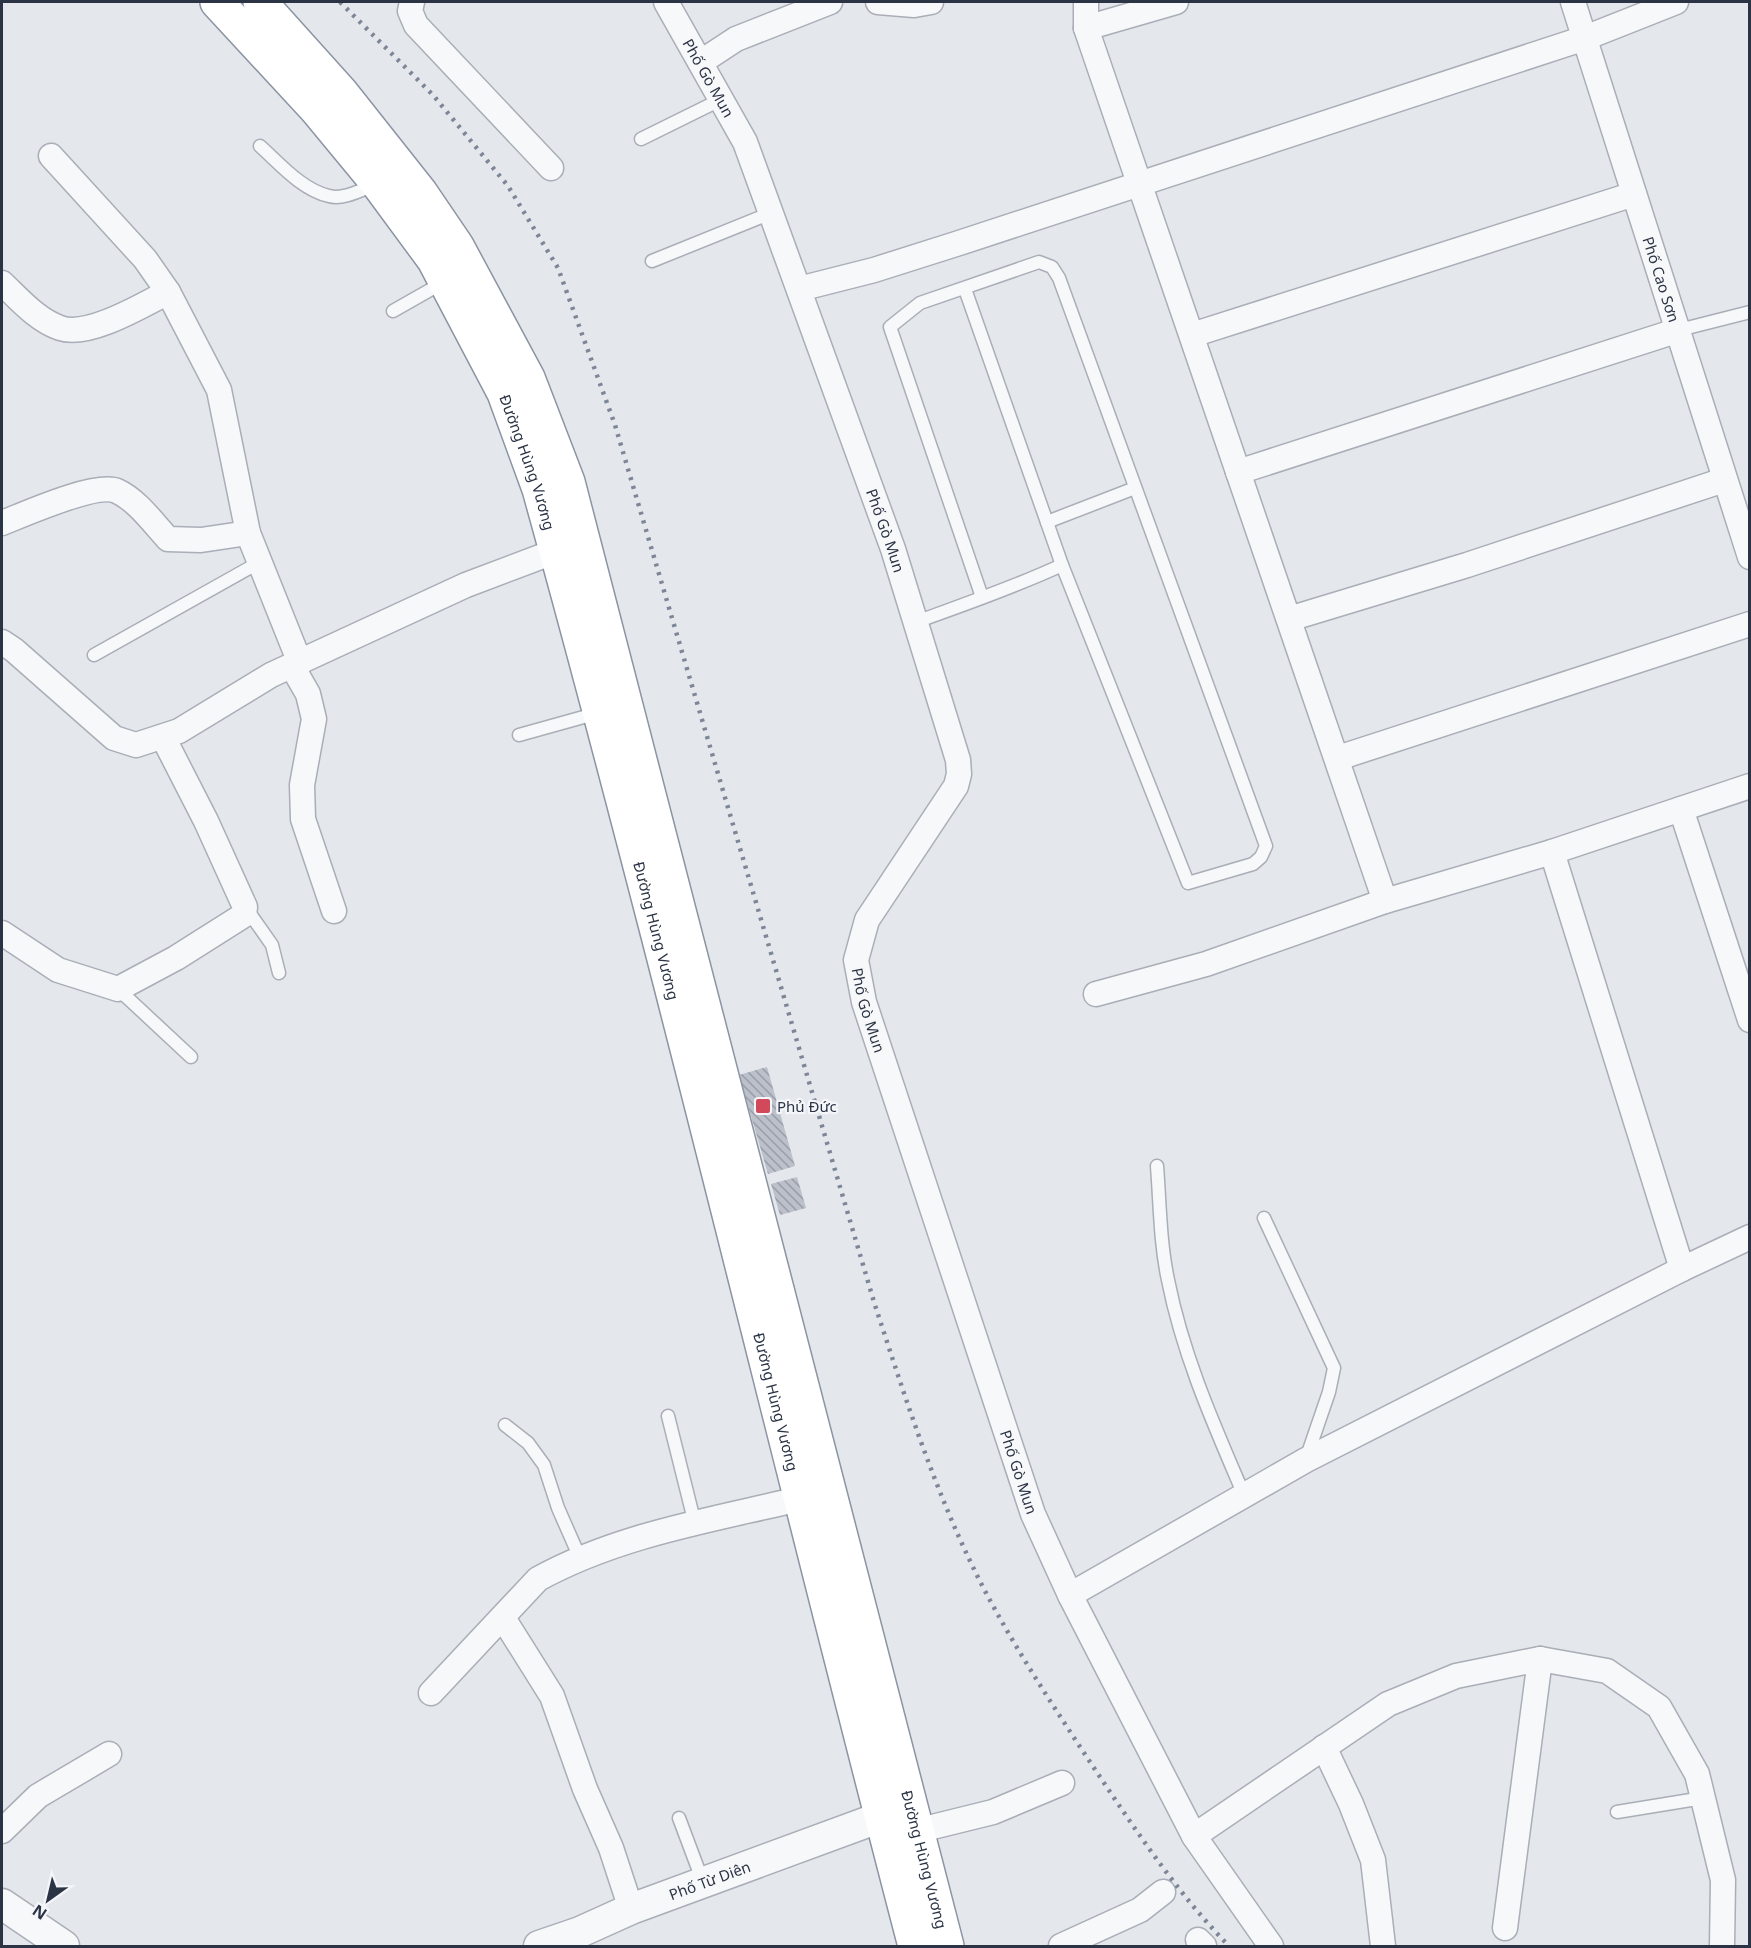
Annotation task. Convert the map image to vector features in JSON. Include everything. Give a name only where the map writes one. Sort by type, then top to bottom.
[{"type":"highway","name":"Đường Hùng Vương","points":[[217,2],[316,109],[378,184],[434,260],[504,393],[539,489],[599,713],[915,1947]]},
{"type":"highway","name":"Đường Hùng Vương","points":[[260,2],[341,92],[421,193],[457,246],[528,378],[568,482],[916,1831],[948,1947]]},
{"type":"street","points":[[412,2],[410,11],[416,25],[551,168]]},
{"type":"street","name":"Phố Gò Mun","points":[[666,2],[744,142],[892,549],[958,760],[959,774],[956,786],[867,920],[856,960],[864,1002],[1033,1514],[1070,1596],[1194,1836],[1270,1947]]},
{"type":"street","points":[[700,62],[736,39],[830,2]]},
{"type":"street","points":[[878,2],[914,5],[931,2]]},
{"type":"street","points":[[1086,2],[1086,28],[1141,182],[1385,901]]},
{"type":"street","points":[[1086,28],[1176,2]]},
{"type":"street","name":"Phố Cao Sơn","points":[[1573,2],[1679,330],[1749,557]]},
{"type":"street","points":[[799,289],[874,270],[1585,38],[1676,2]]},
{"type":"street","points":[[51,156],[145,259],[168,292],[219,390],[248,533],[308,694],[314,719],[302,785],[303,819],[334,911]]},
{"type":"street","points":[[1192,335],[1634,194]]},
{"type":"street","points":[[2,284],[41,318],[63,329],[106,325],[168,292]]},
{"type":"street","points":[[1238,472],[1679,330]]},
{"type":"street","points":[[1289,620],[1467,565],[1724,480]]},
{"type":"street","points":[[2,523],[74,495],[114,489],[126,496],[168,539],[201,540],[248,533]]},
{"type":"street","points":[[2,642],[114,738],[136,745],[179,731],[271,675],[466,585],[556,551]]},
{"type":"street","points":[[1338,759],[1749,624]]},
{"type":"street","points":[[2,933],[58,970],[118,988],[176,958],[244,915],[245,907],[206,821],[163,737]]},
{"type":"street","points":[[1096,994],[1206,964],[1385,901],[1552,852],[1749,786]]},
{"type":"street","points":[[1682,808],[1749,1020]]},
{"type":"street","points":[[1552,852],[1682,1269]]},
{"type":"street","points":[[1070,1596],[1306,1460],[1749,1237]]},
{"type":"street","points":[[431,1693],[538,1579],[580,1558],[620,1543],[799,1499]]},
{"type":"street","points":[[503,1617],[552,1696],[577,1768],[611,1848],[631,1909]]},
{"type":"street","points":[[1194,1836],[1388,1704],[1446,1680],[1540,1659],[1607,1671],[1659,1707],[1697,1774],[1723,1880],[1722,1947]]},
{"type":"street","points":[[1505,1929],[1540,1659]]},
{"type":"street","points":[[1324,1747],[1352,1804],[1373,1860],[1383,1947]]},
{"type":"street","points":[[2,1831],[38,1796],[109,1754]]},
{"type":"street","points":[[916,1831],[993,1812],[1062,1783]]},
{"type":"street","name":"Phố Từ Diên","points":[[539,1947],[631,1909],[881,1817]]},
{"type":"street","points":[[1061,1947],[1140,1910],[1163,1892]]},
{"type":"street","points":[[2,1904],[64,1947]]},
{"type":"lane","points":[[641,139],[722,99]]},
{"type":"lane","points":[[260,146],[295,177],[330,197],[345,196],[378,184]]},
{"type":"lane","points":[[652,261],[771,213]]},
{"type":"lane","points":[[965,289],[1062,565],[1188,883],[1253,864],[1261,857],[1266,846],[1059,278],[1052,267],[1039,262],[920,303],[890,327],[982,597]]},
{"type":"lane","points":[[393,311],[445,281]]},
{"type":"lane","points":[[1679,330],[1749,312]]},
{"type":"lane","points":[[1047,522],[1135,488]]},
{"type":"lane","points":[[94,655],[260,562]]},
{"type":"lane","points":[[916,622],[1062,565]]},
{"type":"lane","points":[[519,735],[599,713]]},
{"type":"lane","points":[[245,907],[272,945],[279,973]]},
{"type":"lane","points":[[118,988],[191,1057]]},
{"type":"lane","points":[[1157,1166],[1171,1295],[1193,1376],[1244,1495]]},
{"type":"lane","points":[[1264,1218],[1334,1368],[1329,1392],[1306,1460]]},
{"type":"lane","points":[[668,1416],[695,1524]]},
{"type":"lane","points":[[505,1425],[528,1443],[544,1465],[552,1483],[558,1508],[580,1558]]},
{"type":"lane","points":[[1617,1812],[1703,1798]]},
{"type":"lane","points":[[679,1818],[703,1882]]},
{"type":"building","points":[[767,1067],[795,1166],[768,1174],[739,1075]]},
{"type":"building","points":[[797,1177],[806,1208],[780,1215],[771,1184]]},
{"type":"railway","points":[[340,2],[433,95],[508,186],[558,268],[615,425],[874,1302],[937,1485],[985,1591],[1041,1687],[1146,1845],[1194,1907],[1229,1946]]},
{"type":"place","name":"Phủ Đức","points":[[763,1106]]}]
